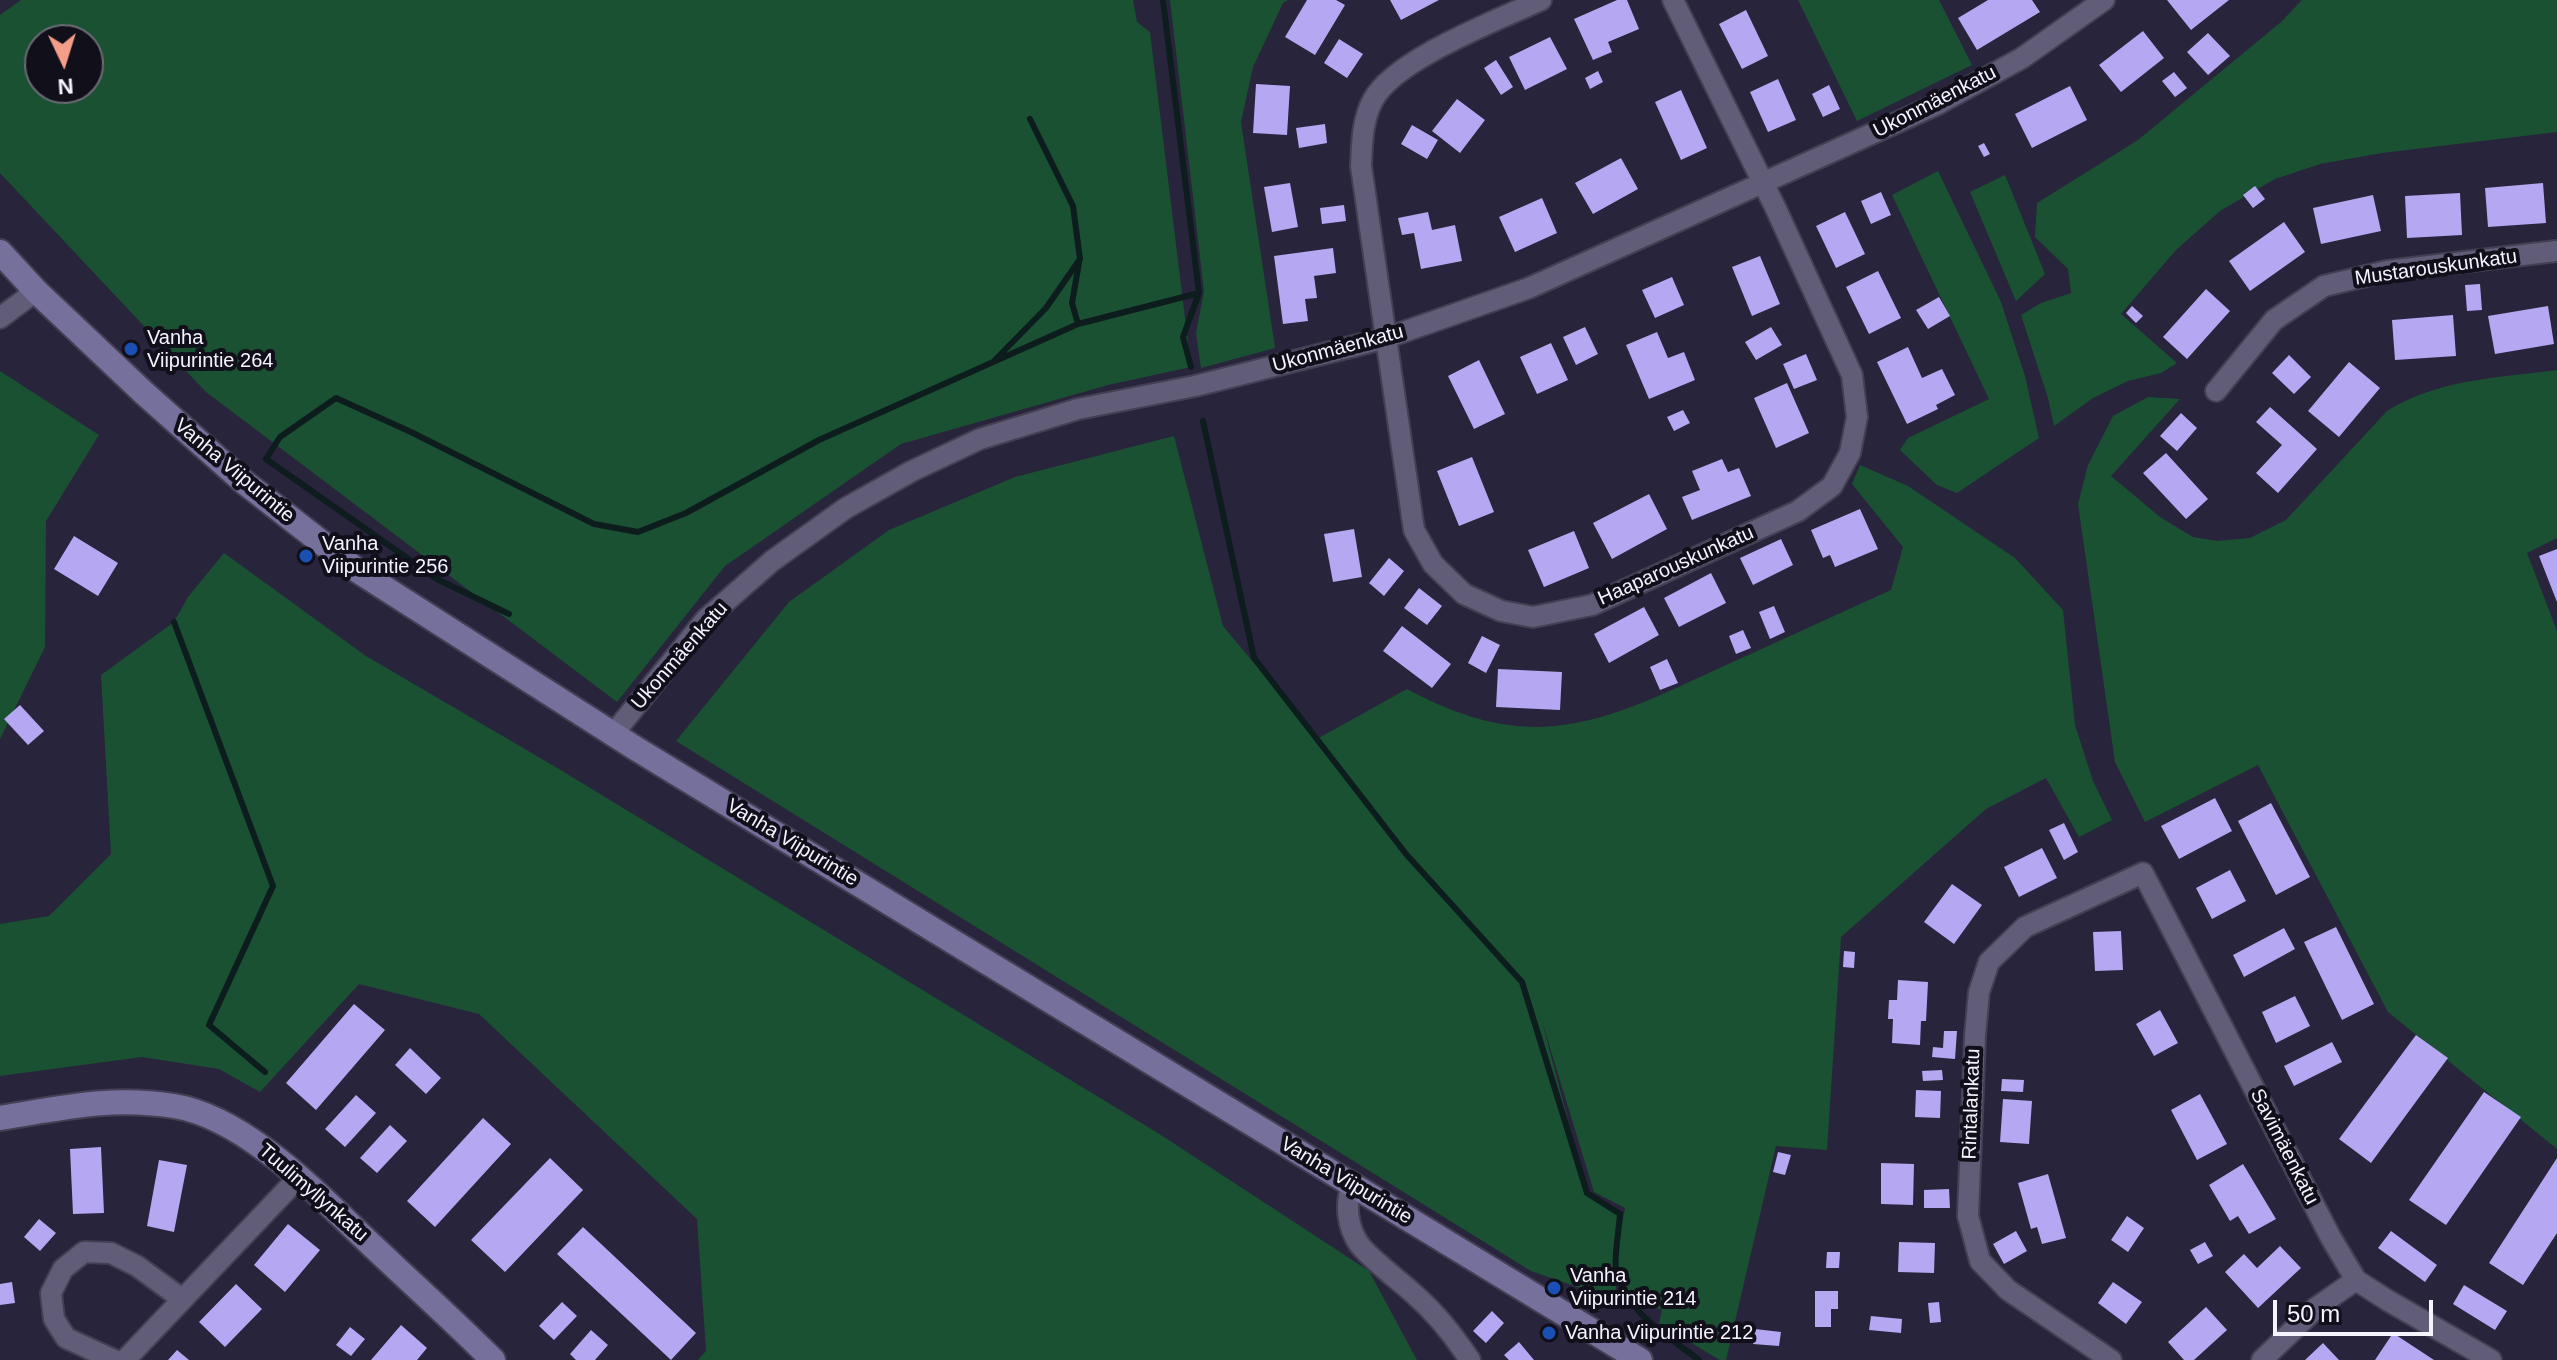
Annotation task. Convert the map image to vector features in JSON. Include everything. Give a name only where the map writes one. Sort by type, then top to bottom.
[{"type":"street","name":"Haaparouskunkatu","points":[[1541,0],[1423,55],[1397,74],[1373,99],[1362,132],[1361,166],[1414,530],[1433,564],[1464,594],[1501,611],[1533,617],[1592,605],[1798,511],[1832,486],[1850,453],[1857,417],[1852,375],[1673,0]]},
{"type":"street","name":"Ukonmäenkatu","points":[[614,733],[706,619],[772,561],[846,508],[912,471],[980,439],[1078,409],[1195,386],[1386,338],[1529,288],[1938,104],[2022,58],[2104,0]]},
{"type":"street","name":"Mustarouskunkatu","points":[[2216,391],[2274,320],[2324,286],[2387,271],[2557,251]]},
{"type":"street","name":"Vanha Viipurintie","points":[[0,252],[36,291],[144,393],[244,482],[358,571],[614,733],[1640,1360]]},
{"type":"street","points":[[0,318],[36,291]]},
{"type":"street","name":"Savimäenkatu","points":[[2143,873],[2356,1280],[2491,1360]]},
{"type":"street","name":"Rintalankatu","points":[[2111,1360],[2008,1290],[1980,1261],[1968,1216],[1975,1036],[1979,992],[1989,962],[2025,927],[2143,873]]},
{"type":"street","name":"Tuulimyllynkatu","points":[[0,1118],[98,1101],[126,1101],[178,1106],[223,1123],[262,1147],[299,1177],[481,1356]]},
{"type":"street","points":[[125,1360],[299,1177]]},
{"type":"street","points":[[1352,1185],[1347,1200],[1348,1216],[1359,1244],[1419,1298],[1454,1336],[1470,1360]]},
{"type":"street","points":[[114,1360],[66,1338],[54,1319],[51,1293],[63,1269],[84,1252],[111,1253],[137,1266],[182,1299]]},
{"type":"street","points":[[2262,1360],[2317,1307],[2356,1280]]},
{"type":"green space","points":[[21,0],[1133,0],[1137,22],[1150,32],[1191,367],[1108,385],[901,444],[725,566],[617,702],[206,392],[0,173],[0,15]]},
{"type":"green space","points":[[1170,0],[1288,0],[1283,3],[1253,67],[1241,122],[1275,348],[1201,368],[1196,333],[1204,291]]},
{"type":"green space","points":[[1798,0],[1939,0],[1972,65],[1857,121]]},
{"type":"green space","points":[[2302,0],[2557,0],[2557,132],[2382,153],[2320,164],[2275,179],[2220,211],[2176,250],[2121,314],[2177,363],[2161,373],[2128,381],[2093,398],[2054,426],[2021,315],[2041,303],[2071,293],[2068,269],[2035,237],[2037,203],[2138,140],[2281,22]]},
{"type":"green space","points":[[1938,171],[2001,302],[2025,376],[2039,438],[1957,493],[1937,485],[1900,450],[1908,438],[1989,399],[1892,195]]},
{"type":"green space","points":[[2005,175],[2045,274],[2016,301],[1970,192]]},
{"type":"green space","points":[[2557,370],[2557,538],[2527,553],[2557,631],[2557,1149],[2388,1012],[2258,765],[2145,822],[2115,762],[2078,504],[2088,465],[2113,416],[2148,397],[2180,399],[2111,476],[2160,517],[2193,537],[2217,541],[2250,538],[2286,520],[2387,411],[2407,400],[2448,386]]},
{"type":"green space","points":[[0,371],[99,435],[46,521],[45,647],[0,739]]},
{"type":"green space","points":[[1174,436],[1223,626],[1317,739],[1407,689],[1455,711],[1505,725],[1564,725],[1612,714],[1891,590],[1903,547],[1852,484],[1860,465],[1908,486],[2015,558],[2063,610],[2075,725],[2093,781],[2112,820],[2079,837],[2046,778],[1986,809],[1841,937],[1827,1150],[1776,1146],[1726,1360],[1720,1360],[1659,1324],[1662,1309],[1639,1306],[1617,1278],[1615,1300],[1531,1271],[676,741],[789,602],[889,530],[1015,477]],"holes":[[[1541,1018],[1594,1192],[1625,1208],[1620,1233],[1620,1214],[1587,1192]]]},
{"type":"green space","points":[[224,553],[366,656],[559,769],[1161,1135],[1369,1271],[1417,1360],[698,1360],[706,1351],[697,1219],[479,1014],[359,984],[260,1092],[219,1069],[142,1057],[0,1076],[0,924],[49,916],[111,854],[101,675],[174,622],[188,597]]},
{"type":"building","points":[[1307,0],[1336,0],[1345,5],[1315,55],[1285,37]]},
{"type":"building","points":[[1390,0],[1439,0],[1401,20]]},
{"type":"building","points":[[1617,0],[1627,0],[1639,29],[1608,42],[1612,52],[1593,60],[1574,19]]},
{"type":"building","points":[[1988,0],[2032,0],[2040,12],[1977,50],[1958,18]]},
{"type":"building","points":[[2167,0],[2229,0],[2191,30]]},
{"type":"building","points":[[1746,10],[1768,56],[1742,69],[1719,24]]},
{"type":"building","points":[[2143,31],[2164,58],[2121,92],[2099,65]]},
{"type":"building","points":[[2208,33],[2230,56],[2208,75],[2187,52]]},
{"type":"building","points":[[1550,37],[1567,69],[1525,90],[1509,57]]},
{"type":"building","points":[[1339,39],[1363,54],[1347,78],[1324,63]]},
{"type":"building","points":[[1496,60],[1513,87],[1501,95],[1484,68]]},
{"type":"building","points":[[1598,71],[1603,82],[1590,89],[1585,78]]},
{"type":"building","points":[[2174,72],[2187,88],[2175,97],[2162,81]]},
{"type":"building","points":[[1778,79],[1796,120],[1768,132],[1750,92]]},
{"type":"building","points":[[1256,84],[1290,86],[1287,135],[1253,133]]},
{"type":"building","points":[[1829,85],[1840,109],[1823,117],[1812,94]]},
{"type":"building","points":[[2070,86],[2087,120],[2032,148],[2015,114]]},
{"type":"building","points":[[1681,90],[1707,148],[1681,160],[1655,102]]},
{"type":"building","points":[[1457,99],[1485,120],[1460,153],[1432,131]]},
{"type":"building","points":[[1325,124],[1327,143],[1299,148],[1296,128]]},
{"type":"building","points":[[1412,125],[1438,140],[1427,159],[1401,144]]},
{"type":"building","points":[[1984,143],[1990,154],[1984,157],[1978,146]]},
{"type":"building","points":[[1621,158],[1638,189],[1593,214],[1575,183]]},
{"type":"building","points":[[1290,183],[1298,227],[1272,232],[1264,187]]},
{"type":"building","points":[[2543,183],[2546,223],[2488,227],[2485,188]]},
{"type":"building","points":[[2255,186],[2265,199],[2253,208],[2243,195]]},
{"type":"building","points":[[1881,192],[1891,215],[1871,224],[1861,201]]},
{"type":"building","points":[[2460,193],[2462,235],[2407,238],[2405,196]]},
{"type":"building","points":[[2373,195],[2381,231],[2321,244],[2313,208]]},
{"type":"building","points":[[1542,198],[1557,233],[1515,252],[1499,217]]},
{"type":"building","points":[[1344,205],[1346,221],[1322,224],[1320,208]]},
{"type":"building","points":[[1428,212],[1432,230],[1455,225],[1462,261],[1421,269],[1414,233],[1402,235],[1398,218]]},
{"type":"building","points":[[1845,212],[1865,254],[1836,268],[1816,226]]},
{"type":"building","points":[[2284,222],[2305,252],[2250,291],[2229,261]]},
{"type":"building","points":[[1333,248],[1336,273],[1314,276],[1317,298],[1305,299],[1308,321],[1283,324],[1274,256]]},
{"type":"building","points":[[1760,256],[1780,304],[1752,316],[1732,267]]},
{"type":"building","points":[[1878,271],[1901,318],[1869,334],[1846,287]]},
{"type":"building","points":[[1672,277],[1684,305],[1655,318],[1642,290]]},
{"type":"building","points":[[2480,284],[2482,310],[2467,311],[2465,285]]},
{"type":"building","points":[[2206,289],[2230,311],[2187,359],[2163,337]]},
{"type":"building","points":[[1939,297],[1950,316],[1928,329],[1916,310]]},
{"type":"building","points":[[2132,306],[2143,316],[2136,323],[2126,313]]},
{"type":"building","points":[[2548,306],[2554,344],[2495,354],[2488,316]]},
{"type":"building","points":[[2453,315],[2456,356],[2395,360],[2392,320]]},
{"type":"building","points":[[1585,327],[1598,354],[1576,365],[1563,337]]},
{"type":"building","points":[[1771,327],[1782,345],[1756,360],[1745,342]]},
{"type":"building","points":[[1657,332],[1668,358],[1684,352],[1695,380],[1649,399],[1626,345]]},
{"type":"building","points":[[1551,343],[1568,380],[1537,394],[1520,357]]},
{"type":"building","points":[[1908,347],[1922,378],[1942,369],[1955,395],[1936,405],[1938,409],[1907,424],[1877,362]]},
{"type":"building","points":[[1806,354],[1817,380],[1794,389],[1783,364]]},
{"type":"building","points":[[2289,355],[2311,377],[2294,394],[2272,373]]},
{"type":"building","points":[[1479,360],[1505,414],[1474,429],[1448,376]]},
{"type":"building","points":[[2349,362],[2380,388],[2339,437],[2308,411]]},
{"type":"building","points":[[1787,383],[1809,433],[1776,448],[1754,398]]},
{"type":"building","points":[[2270,407],[2317,449],[2278,493],[2256,473],[2282,445],[2256,422]]},
{"type":"building","points":[[1683,410],[1690,423],[1674,431],[1667,417]]},
{"type":"building","points":[[2181,413],[2197,428],[2177,451],[2160,436]]},
{"type":"building","points":[[2166,453],[2208,499],[2186,519],[2143,473]]},
{"type":"building","points":[[1472,457],[1494,512],[1459,526],[1437,471]]},
{"type":"building","points":[[1722,459],[1728,472],[1739,468],[1751,496],[1692,520],[1682,497],[1700,490],[1692,471]]},
{"type":"building","points":[[1649,494],[1667,529],[1612,559],[1593,523]]},
{"type":"building","points":[[1860,509],[1878,549],[1835,567],[1830,555],[1823,558],[1811,530]]},
{"type":"building","points":[[1354,529],[1362,577],[1333,582],[1324,534]]},
{"type":"building","points":[[1574,531],[1589,568],[1544,587],[1528,550]]},
{"type":"building","points":[[74,536],[118,563],[98,596],[54,569]]},
{"type":"building","points":[[1781,539],[1793,565],[1753,585],[1740,558]]},
{"type":"building","points":[[2557,549],[2557,602],[2539,556]]},
{"type":"building","points":[[1389,558],[1404,571],[1384,596],[1369,583]]},
{"type":"building","points":[[1711,573],[1726,603],[1679,627],[1664,598]]},
{"type":"building","points":[[1419,588],[1442,606],[1427,625],[1404,608]]},
{"type":"building","points":[[1774,606],[1785,632],[1770,639],[1759,612]]},
{"type":"building","points":[[1644,607],[1659,635],[1609,663],[1594,634]]},
{"type":"building","points":[[1402,626],[1451,664],[1432,688],[1383,651]]},
{"type":"building","points":[[1743,630],[1751,648],[1736,654],[1729,636]]},
{"type":"building","points":[[1482,636],[1500,645],[1486,673],[1468,663]]},
{"type":"building","points":[[1667,659],[1678,683],[1660,690],[1650,667]]},
{"type":"building","points":[[1498,669],[1562,672],[1560,710],[1496,707]]},
{"type":"building","points":[[20,705],[44,731],[28,745],[4,719]]},
{"type":"building","points":[[2215,798],[2232,831],[2179,859],[2161,826]]},
{"type":"building","points":[[2271,803],[2310,877],[2276,895],[2238,821]]},
{"type":"building","points":[[2064,823],[2078,852],[2064,860],[2049,830]]},
{"type":"building","points":[[2042,848],[2057,878],[2019,897],[2004,867]]},
{"type":"building","points":[[2230,870],[2246,901],[2212,919],[2196,888]]},
{"type":"building","points":[[1952,884],[1982,905],[1954,944],[1924,922]]},
{"type":"building","points":[[2336,927],[2374,1004],[2342,1020],[2304,942]]},
{"type":"building","points":[[2284,928],[2295,949],[2244,977],[2233,955]]},
{"type":"building","points":[[2121,931],[2123,970],[2095,971],[2093,932]]},
{"type":"building","points":[[1844,951],[1855,952],[1854,968],[1843,967]]},
{"type":"building","points":[[1898,980],[1928,982],[1926,1021],[1921,1021],[1920,1045],[1892,1043],[1893,1019],[1888,1019],[1889,1000],[1897,1000]]},
{"type":"building","points":[[2295,996],[2310,1026],[2276,1043],[2262,1012]]},
{"type":"building","points":[[354,1004],[385,1030],[316,1110],[286,1083]]},
{"type":"building","points":[[2160,1010],[2178,1043],[2154,1056],[2136,1024]]},
{"type":"building","points":[[1944,1031],[1957,1031],[1955,1059],[1932,1057],[1933,1047],[1943,1048]]},
{"type":"building","points":[[2416,1035],[2448,1058],[2371,1163],[2339,1139]]},
{"type":"building","points":[[2332,1042],[2342,1062],[2294,1086],[2284,1066]]},
{"type":"building","points":[[410,1048],[441,1078],[426,1094],[395,1065]]},
{"type":"building","points":[[1942,1070],[1943,1080],[1923,1081],[1922,1071]]},
{"type":"building","points":[[2002,1079],[2024,1080],[2023,1092],[2001,1091]]},
{"type":"building","points":[[1916,1090],[1941,1091],[1940,1118],[1915,1117]]},
{"type":"building","points":[[2484,1092],[2521,1117],[2446,1225],[2409,1200]]},
{"type":"building","points":[[2200,1094],[2227,1144],[2197,1160],[2171,1110]]},
{"type":"building","points":[[356,1095],[376,1113],[345,1147],[325,1129]]},
{"type":"building","points":[[2003,1099],[2032,1101],[2029,1144],[2000,1142]]},
{"type":"building","points":[[483,1118],[511,1144],[435,1227],[407,1201]]},
{"type":"building","points":[[390,1125],[407,1141],[377,1173],[360,1158]]},
{"type":"building","points":[[101,1147],[104,1213],[73,1214],[70,1149]]},
{"type":"building","points":[[1778,1152],[1791,1155],[1785,1175],[1773,1172]]},
{"type":"building","points":[[550,1158],[583,1190],[505,1272],[471,1240]]},
{"type":"building","points":[[2557,1158],[2557,1233],[2523,1285],[2489,1263]]},
{"type":"building","points":[[159,1160],[187,1165],[174,1232],[147,1226]]},
{"type":"building","points":[[1881,1163],[1914,1164],[1913,1205],[1881,1204]]},
{"type":"building","points":[[2243,1164],[2276,1219],[2249,1234],[2238,1216],[2230,1221],[2209,1185]]},
{"type":"building","points":[[2048,1174],[2066,1238],[2042,1244],[2037,1227],[2031,1229],[2018,1183]]},
{"type":"building","points":[[1949,1189],[1950,1208],[1924,1208],[1924,1190]]},
{"type":"building","points":[[2127,1216],[2144,1228],[2128,1252],[2111,1240]]},
{"type":"building","points":[[39,1219],[56,1233],[40,1251],[24,1237]]},
{"type":"building","points":[[288,1224],[320,1250],[285,1292],[254,1265]]},
{"type":"building","points":[[583,1227],[696,1333],[671,1360],[557,1254]]},
{"type":"building","points":[[2016,1231],[2027,1251],[2004,1264],[1993,1244]]},
{"type":"building","points":[[2391,1231],[2437,1265],[2425,1282],[2378,1248]]},
{"type":"building","points":[[1899,1242],[1935,1243],[1934,1273],[1898,1272]]},
{"type":"building","points":[[2205,1242],[2213,1256],[2198,1264],[2190,1250]]},
{"type":"building","points":[[2280,1246],[2301,1268],[2258,1308],[2225,1272],[2244,1254],[2257,1268]]},
{"type":"building","points":[[1827,1252],[1840,1252],[1839,1268],[1826,1268]]},
{"type":"building","points":[[12,1282],[15,1303],[0,1305],[0,1284]]},
{"type":"building","points":[[2113,1282],[2142,1302],[2126,1324],[2098,1303]]},
{"type":"building","points":[[236,1284],[262,1309],[225,1347],[199,1322]]},
{"type":"building","points":[[2464,1285],[2507,1311],[2495,1330],[2453,1304]]},
{"type":"building","points":[[1815,1291],[1838,1291],[1838,1309],[1831,1309],[1831,1327],[1815,1327]]},
{"type":"building","points":[[562,1302],[577,1316],[554,1340],[539,1326]]},
{"type":"building","points":[[1939,1302],[1941,1322],[1930,1323],[1928,1303]]},
{"type":"building","points":[[2206,1307],[2227,1330],[2194,1360],[2184,1360],[2168,1342]]},
{"type":"building","points":[[1492,1311],[1504,1323],[1486,1343],[1473,1331]]},
{"type":"building","points":[[1871,1316],[1902,1319],[1901,1333],[1869,1330]]},
{"type":"building","points":[[401,1325],[427,1348],[417,1360],[371,1360]]},
{"type":"building","points":[[350,1327],[365,1339],[351,1356],[336,1345]]},
{"type":"building","points":[[1755,1329],[1781,1332],[1779,1346],[1753,1344]]},
{"type":"building","points":[[591,1330],[608,1345],[595,1360],[576,1360],[570,1354]]},
{"type":"building","points":[[2393,1333],[2434,1360],[2375,1360]]},
{"type":"building","points":[[1519,1342],[1534,1360],[1509,1360],[1504,1355]]},
{"type":"building","points":[[2323,1343],[2339,1360],[2305,1360]]},
{"type":"building","points":[[177,1350],[189,1360],[168,1360]]},
{"type":"waterway","points":[[1163,0],[1199,293],[1183,337],[1191,367]]},
{"type":"waterway","points":[[995,360],[1046,308],[1080,259],[1073,206],[1030,119]]},
{"type":"waterway","points":[[1078,324],[1072,303],[1079,263]]},
{"type":"waterway","points":[[509,614],[437,579],[266,459],[280,437],[336,398],[594,524],[638,532],[686,513],[819,440],[1078,324],[1199,293]]},
{"type":"waterway","points":[[1203,421],[1254,658],[1406,854],[1522,982],[1587,1193],[1620,1214],[1616,1270],[1621,1285],[1649,1322],[1699,1360]]},
{"type":"waterway","points":[[174,622],[273,886],[209,1025],[265,1072]]},
{"type":"place","name":"Vanha Viipurintie 264","points":[[131,349]]},
{"type":"place","name":"Vanha Viipurintie 256","points":[[306,556]]},
{"type":"place","name":"Vanha Viipurintie 214","points":[[1554,1288]]},
{"type":"place","name":"Vanha Viipurintie 212","points":[[1549,1333]]}]
